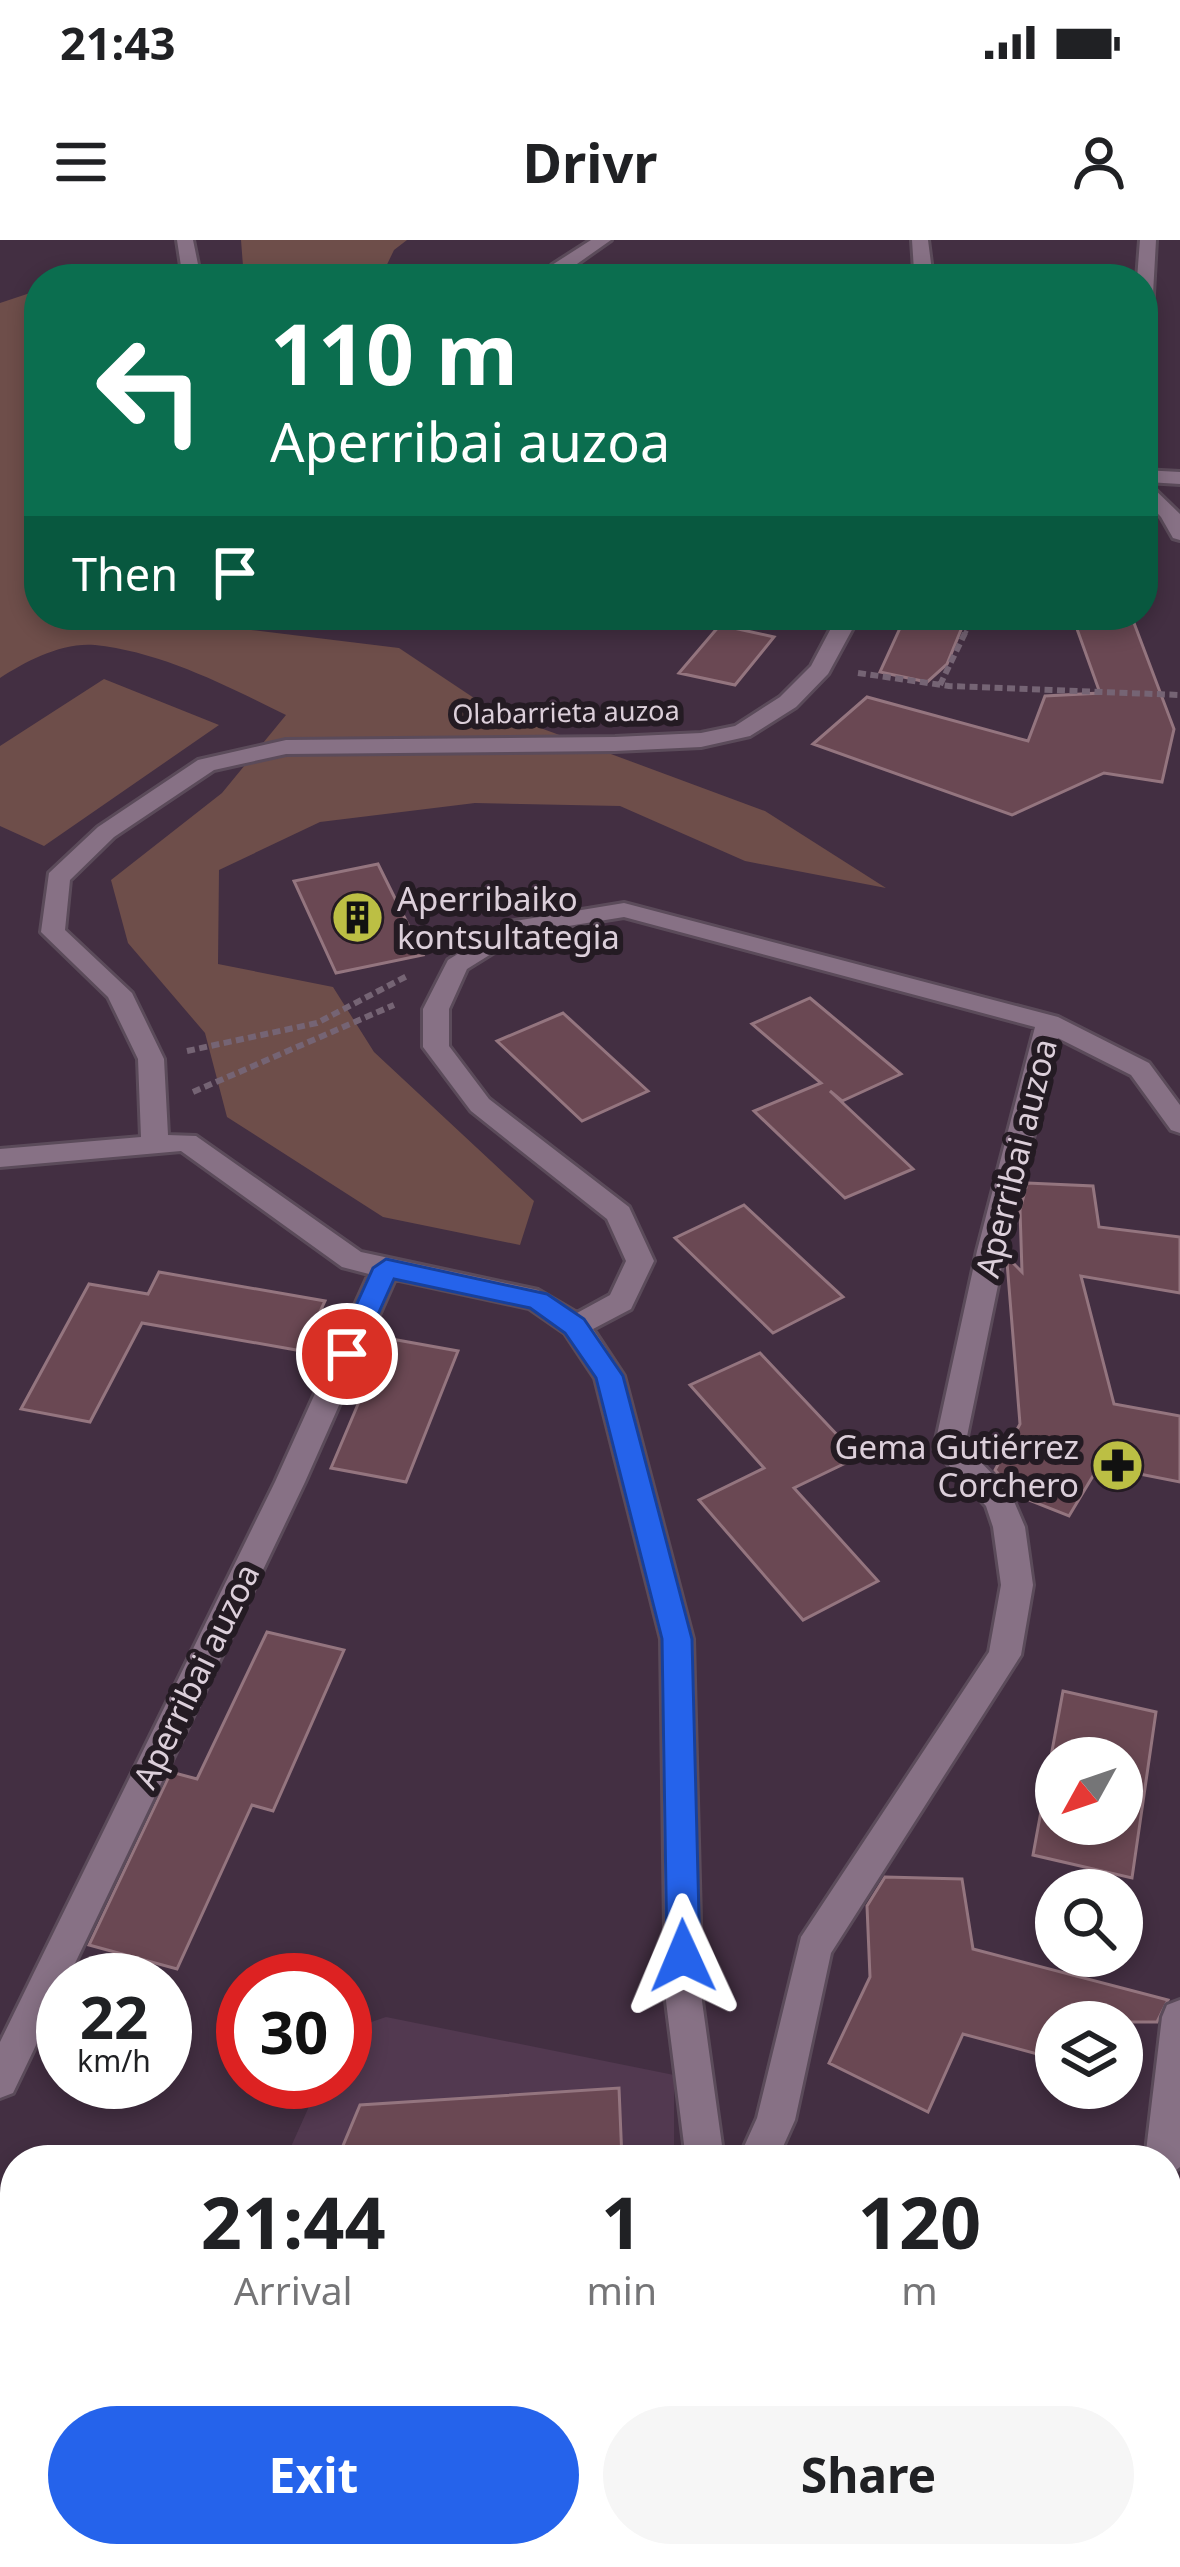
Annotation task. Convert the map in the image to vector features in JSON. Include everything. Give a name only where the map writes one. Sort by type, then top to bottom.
[{"type":"street","points":[[566,264],[603,240]]},
{"type":"street","points":[[1158,501],[1171,514],[1180,534]]},
{"type":"street","name":"Olabarrieta auzoa","points":[[151,1059],[119,993],[53,932],[58,878],[106,832],[206,765],[286,747],[701,740],[742,731],[788,702],[821,666],[841,630]]},
{"type":"street","name":"Aperribai auzoa","points":[[457,964],[518,927],[624,910],[1049,1023],[991,1251],[949,1448],[999,1500],[1009,1527],[1017,1585],[1006,1654],[814,1948],[776,2120],[764,2145]]},
{"type":"street","points":[[457,964],[440,1000],[436,1047],[480,1105],[619,1214],[640,1261],[621,1302],[575,1326]]},
{"type":"street","points":[[1049,1023],[1140,1069],[1180,1124]]},
{"type":"street","points":[[151,1059],[155,1144]]},
{"type":"street","points":[[0,1158],[186,1142],[352,1259],[538,1300],[575,1326],[609,1376],[677,1639],[684,2002],[703,2145]]},
{"type":"street","name":"Aperribai auzoa","points":[[0,2081],[290,1482],[386,1268]]},
{"type":"street","points":[[1166,2145],[1180,2017]]},
{"type":"path","points":[[940,685],[967,630]]},
{"type":"path","points":[[821,666],[940,685],[1180,695]]},
{"type":"path","points":[[151,1059],[317,1023],[405,976],[457,964]]},
{"type":"path","points":[[153,1109],[414,997],[440,1000]]},
{"type":"shaded area","points":[[241,240],[407,240],[394,250],[387,264],[243,264]]},
{"type":"shaded area","points":[[24,295],[24,630],[251,630],[399,648],[492,710],[765,811],[886,888],[745,861],[620,806],[475,803],[320,822],[219,870],[218,964],[333,987],[374,1052],[534,1201],[520,1245],[383,1217],[227,1117],[205,1033],[128,943],[111,880],[222,793],[286,715],[169,663],[95,645],[57,650],[0,678],[0,303]]},
{"type":"shaded area","points":[[104,679],[219,725],[44,846],[0,826],[0,746]]},
{"type":"shaded area","points":[[386,2017],[674,2075],[674,2145],[292,2145],[308,2109],[372,2109],[372,2022]]},
{"type":"building","points":[[716,630],[774,637],[735,685],[679,673]]},
{"type":"building","points":[[899,630],[961,630],[947,664],[927,682],[880,672]]},
{"type":"building","points":[[1077,630],[1137,630],[1174,729],[1162,782],[1104,773],[1012,815],[813,744],[867,697],[1028,741],[1045,696],[1100,693]]},
{"type":"building","name":"Aperribaiko kontsultategia","points":[[378,864],[423,955],[336,973],[294,881]]},
{"type":"building","points":[[810,998],[901,1074],[842,1101],[830,1091],[913,1169],[845,1198],[754,1111],[821,1083],[752,1024]]},
{"type":"building","points":[[563,1013],[648,1091],[582,1121],[497,1041]]},
{"type":"building","points":[[1027,1183],[1093,1186],[1099,1227],[1180,1237],[1180,1293],[1081,1276],[1114,1404],[1180,1416],[1180,1482],[1099,1466],[1069,1516],[1016,1495],[995,1470],[1020,1424],[1007,1262],[1008,1258],[1022,1272],[1020,1210]]},
{"type":"building","points":[[744,1205],[843,1297],[773,1333],[675,1238]]},
{"type":"building","points":[[159,1272],[325,1301],[302,1351],[142,1323],[90,1422],[21,1409],[89,1284],[148,1294]]},
{"type":"building","points":[[386,1338],[458,1351],[406,1482],[331,1468]]},
{"type":"building","points":[[760,1353],[858,1457],[794,1488],[878,1581],[803,1620],[699,1500],[764,1468],[690,1385]]},
{"type":"building","points":[[267,1632],[344,1650],[273,1811],[252,1805],[184,1953],[118,1953],[89,1945],[171,1772],[197,1779]]},
{"type":"building","points":[[1063,1691],[1156,1712],[1143,1802],[1143,1737],[1055,1737]]},
{"type":"building","points":[[1035,1844],[1137,1845],[1133,1869],[1093,1869],[1033,1855]]},
{"type":"building","points":[[885,1877],[962,1879],[973,1949],[1035,1965],[1035,1977],[1080,1977],[1168,2000],[1157,2022],[1143,2022],[1143,2001],[1035,2001],[1035,2053],[963,2034],[928,2112],[829,2063],[870,1977],[867,1906]]},
{"type":"building","points":[[619,2088],[621,2145],[343,2145],[358,2109],[372,2109],[372,2104]]},
{"type":"place","name":"Aperribaiko kontsultategia","points":[[358,918]]},
{"type":"place","name":"Gema Gutiérrez Corchero","points":[[1118,1466]]},
{"type":"route","points":[[347,1354],[386,1268],[538,1300],[575,1326],[609,1376],[677,1639],[683,1956]]}]
